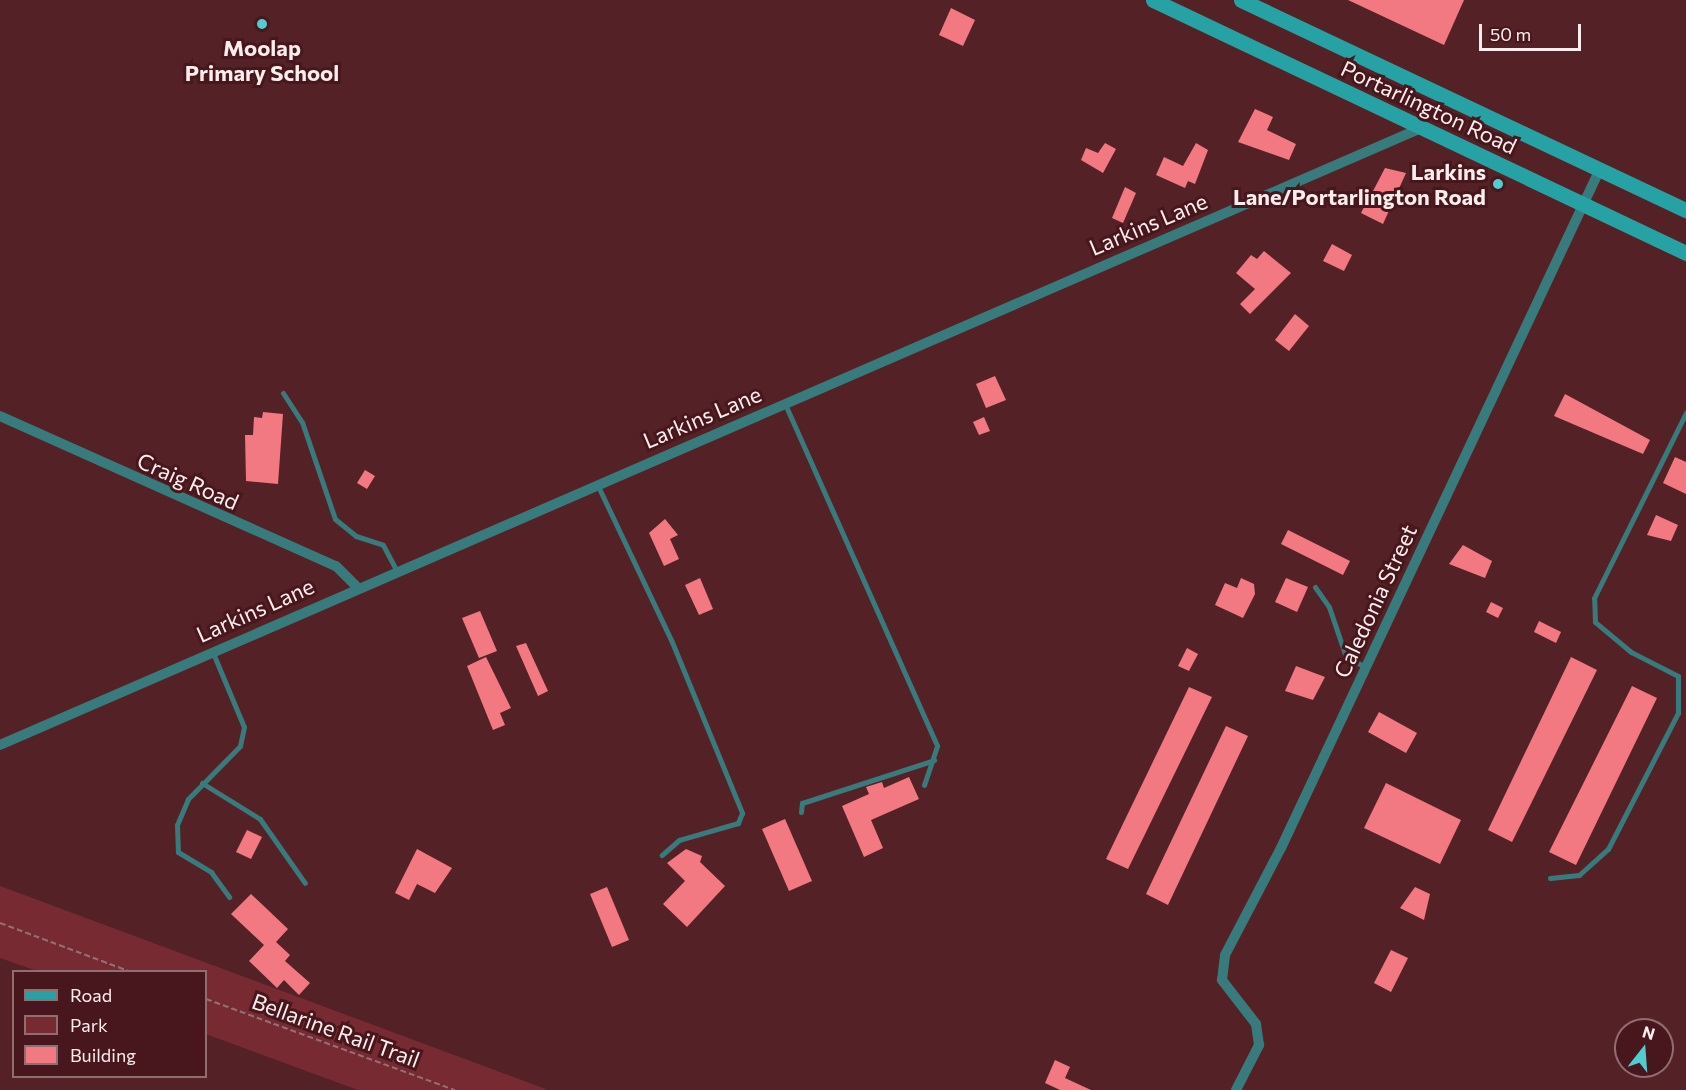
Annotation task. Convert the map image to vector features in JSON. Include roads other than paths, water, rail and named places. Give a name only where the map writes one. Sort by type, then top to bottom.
[{"type":"main road","name":"Portarlington Road","points":[[1153,0],[1686,253]]},
{"type":"main road","name":"Portarlington Road","points":[[1241,0],[1686,210]]},
{"type":"street","name":"Larkins Lane","points":[[0,745],[356,586],[1421,128]]},
{"type":"street","name":"Caledonia Street","points":[[1236,1090],[1259,1045],[1256,1024],[1222,981],[1225,955],[1366,667],[1600,169]]},
{"type":"street","name":"Craig Road","points":[[0,416],[336,566],[356,586]]},
{"type":"lane","points":[[283,393],[302,422],[335,519],[356,536],[383,545],[396,569]]},
{"type":"lane","points":[[784,403],[937,746],[924,785]]},
{"type":"lane","points":[[1550,878],[1579,875],[1608,849],[1678,713],[1678,676],[1631,652],[1595,622],[1594,598],[1686,413]]},
{"type":"lane","points":[[597,483],[672,642],[742,813],[738,823],[679,840],[662,855]]},
{"type":"lane","points":[[1315,587],[1329,606],[1346,657],[1366,667]]},
{"type":"lane","points":[[212,651],[244,727],[240,746],[202,783],[177,825],[178,852],[211,872],[229,897]]},
{"type":"lane","points":[[801,812],[802,803],[934,760]]},
{"type":"lane","points":[[202,783],[260,819],[305,883]]},
{"type":"place","name":"Moolap Primary School","points":[[262,24]]},
{"type":"place","name":"Larkins Lane/Portarlington Road","points":[[1498,184]]}]
